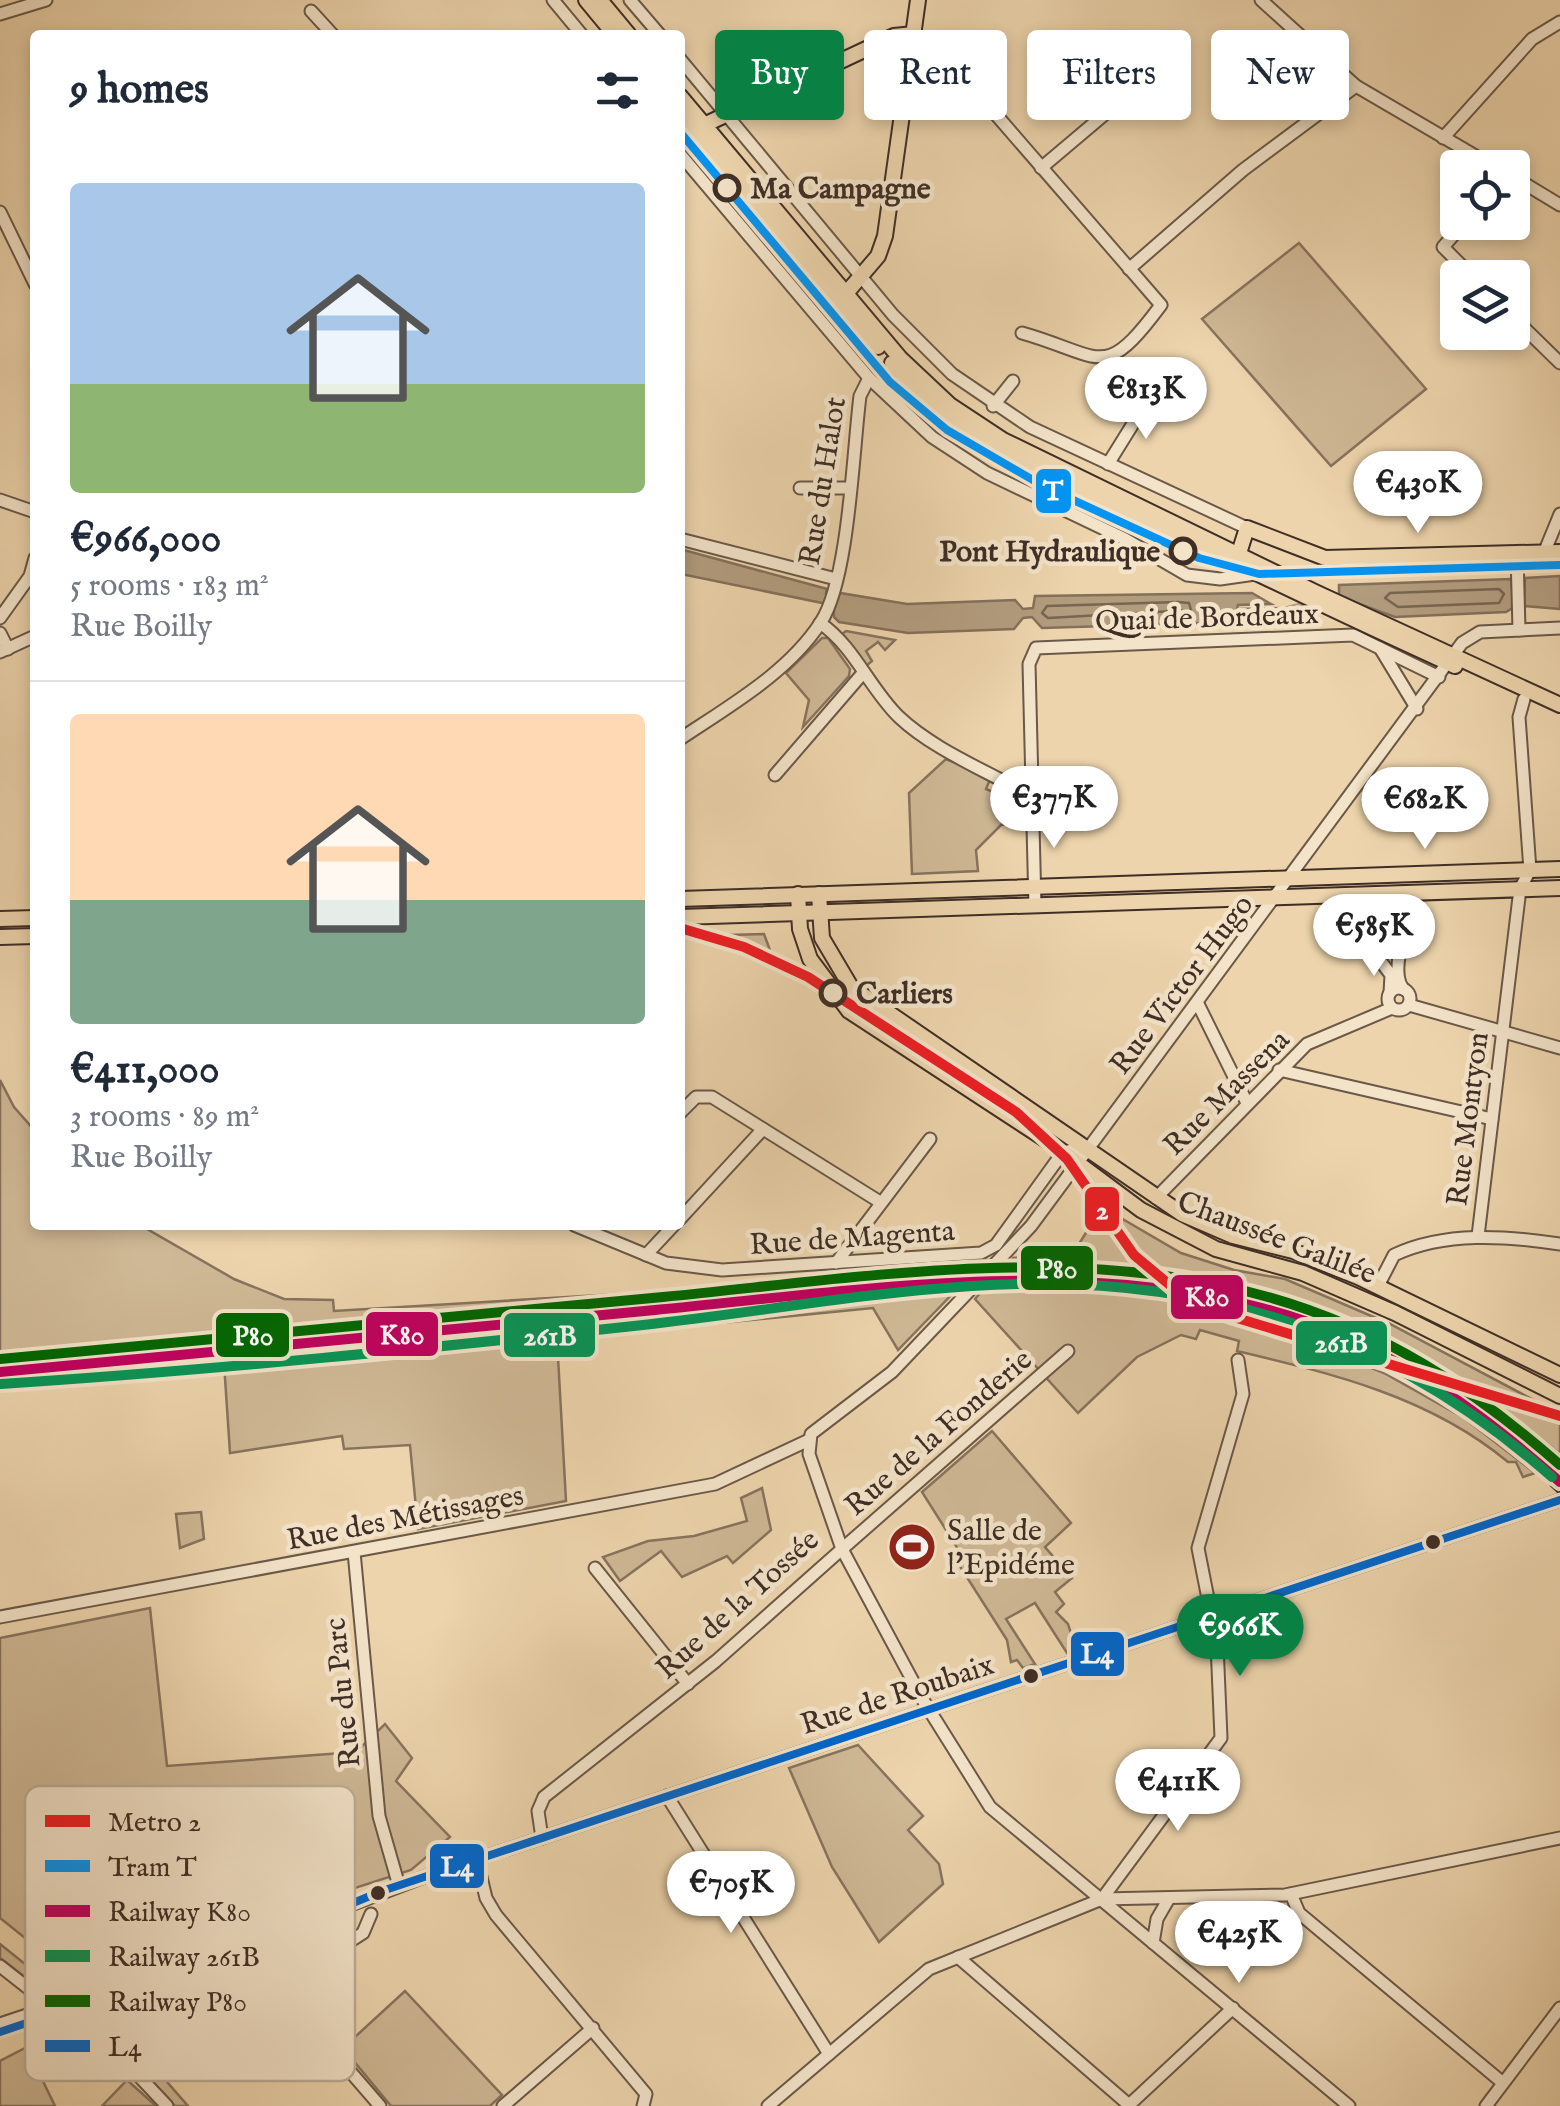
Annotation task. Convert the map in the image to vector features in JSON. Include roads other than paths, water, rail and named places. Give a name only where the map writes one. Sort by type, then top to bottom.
[{"type":"main road","points":[[586,0],[611,30]]},
{"type":"main road","points":[[600,0],[625,30]]},
{"type":"main road","points":[[914,30],[918,0]]},
{"type":"main road","points":[[715,119],[692,130],[916,375],[967,417],[1003,440],[1237,558],[1348,608],[1560,716]]},
{"type":"main road","points":[[844,298],[878,256],[887,227],[902,120]]},
{"type":"main road","points":[[1237,558],[1247,528],[1317,557],[1552,552]]},
{"type":"main road","points":[[1237,558],[1255,574],[1328,610],[1560,705]]},
{"type":"main road","points":[[685,898],[1560,869]]},
{"type":"main road","points":[[685,916],[1560,888]]},
{"type":"main road","name":"Chaussée Galilée","points":[[798,894],[798,913],[814,966],[848,1011],[1063,1152],[1141,1210],[1226,1253],[1322,1280],[1464,1344],[1560,1396]]},
{"type":"main road","name":"Chaussée Galilée","points":[[819,894],[827,952],[851,987],[1090,1148],[1156,1198],[1221,1232],[1294,1251],[1378,1286],[1560,1375]]},
{"type":"main road","points":[[0,918],[30,918]]},
{"type":"main road","points":[[0,938],[30,936]]},
{"type":"street","points":[[0,14],[46,0]]},
{"type":"street","points":[[553,0],[578,30]]},
{"type":"street","points":[[630,0],[656,30]]},
{"type":"street","points":[[1261,0],[1356,86],[1464,150]]},
{"type":"street","points":[[311,11],[328,30]]},
{"type":"street","points":[[1443,138],[1538,34],[1560,22]]},
{"type":"street","points":[[685,65],[715,101]]},
{"type":"street","points":[[1128,268],[1247,166],[1356,86]]},
{"type":"street","points":[[731,120],[920,345],[993,406],[1247,528]]},
{"type":"street","points":[[1000,120],[1161,305],[1129,346],[1106,358],[1085,356],[1022,334]]},
{"type":"street","points":[[1041,168],[1097,120]]},
{"type":"street","points":[[685,160],[869,378],[922,429],[972,464],[1125,539],[1187,575],[1220,579],[1255,574]]},
{"type":"street","points":[[1530,187],[1560,205]]},
{"type":"street","points":[[0,212],[5,240],[30,277]]},
{"type":"street","points":[[1449,240],[1443,247],[1456,260]]},
{"type":"street","points":[[1530,334],[1560,363]]},
{"type":"street","name":"Rue du Halot","points":[[685,731],[757,687],[820,623],[828,608],[836,579],[860,396],[869,378]]},
{"type":"street","points":[[993,406],[1013,381]]},
{"type":"street","points":[[1108,464],[1149,398]]},
{"type":"street","points":[[800,488],[848,488]]},
{"type":"street","points":[[0,500],[30,510]]},
{"type":"street","points":[[1552,552],[1560,514]]},
{"type":"street","points":[[685,539],[836,579]]},
{"type":"street","points":[[1518,554],[1520,630]]},
{"type":"street","points":[[1220,579],[1237,558]]},
{"type":"street","points":[[0,618],[30,572]]},
{"type":"street","points":[[820,623],[837,636],[863,673],[910,726],[1032,796],[1036,906]]},
{"type":"street","points":[[1451,659],[1475,634],[1560,628]]},
{"type":"street","points":[[0,633],[4,650],[30,638]]},
{"type":"street","name":"Quai de Bordeaux","points":[[1032,796],[1028,664],[1033,650],[1353,635],[1439,677]]},
{"type":"street","points":[[1380,648],[1417,709]]},
{"type":"street","name":"Rue Victor Hugo","points":[[1079,1163],[1451,659]]},
{"type":"street","points":[[776,775],[863,673]]},
{"type":"street","points":[[1524,699],[1520,717],[1522,784],[1528,801],[1530,870]]},
{"type":"street","name":"Rue Montyon","points":[[1478,1236],[1520,890],[1530,870]]},
{"type":"street","points":[[1342,895],[1346,916],[1391,975],[1392,1008],[1400,1010],[1409,1004],[1410,997],[1397,972],[1413,893]]},
{"type":"street","points":[[1374,950],[1392,956],[1404,946]]},
{"type":"street","points":[[1390,993],[1403,988]]},
{"type":"street","points":[[1198,1004],[1247,1103]]},
{"type":"street","points":[[1409,1004],[1560,1048]]},
{"type":"street","name":"Rue Massena","points":[[1156,1198],[1312,1040],[1392,1008]]},
{"type":"street","points":[[1280,1070],[1492,1118]]},
{"type":"street","points":[[685,1108],[696,1098],[712,1097],[880,1202]]},
{"type":"street","points":[[685,1213],[764,1128]]},
{"type":"street","points":[[836,1263],[930,1139]]},
{"type":"street","points":[[1063,1152],[1090,1148]]},
{"type":"street","name":"Rue de Magenta","points":[[588,1230],[670,1264],[722,1270],[989,1251],[1063,1152]]},
{"type":"street","points":[[809,1440],[899,1365],[1016,1243],[1079,1163]]},
{"type":"street","points":[[646,1255],[669,1230]]},
{"type":"street","points":[[1378,1286],[1386,1265],[1399,1252],[1478,1236],[1560,1244]]},
{"type":"street","name":"Rue de la Fonderie","points":[[1068,1351],[842,1550],[929,1710],[990,1807],[1349,2106]]},
{"type":"street","points":[[1102,1899],[1220,1743],[1219,1666],[1198,1548],[1243,1394],[1238,1360]]},
{"type":"street","name":"Rue de la Tossée","points":[[542,1838],[538,1811],[544,1796],[688,1684],[842,1550],[809,1454],[809,1440]]},
{"type":"street","name":"Rue des Métissages","points":[[0,1617],[715,1484],[809,1440]]},
{"type":"street","name":"Rue de Roubaix","points":[[355,1903],[1560,1500]]},
{"type":"street","name":"Rue du Parc","points":[[354,1552],[379,1816],[399,1886]]},
{"type":"street","points":[[595,1568],[688,1684]]},
{"type":"street","points":[[667,1796],[829,2054]]},
{"type":"street","points":[[768,2106],[921,1975],[1102,1899],[1291,1894],[1560,1838]]},
{"type":"street","points":[[478,1860],[486,1898],[496,1916],[646,2094],[643,2106]]},
{"type":"street","points":[[1291,1894],[1299,1912],[1504,2083]]},
{"type":"street","points":[[1153,1943],[1157,1919],[1168,1900]]},
{"type":"street","points":[[355,1938],[363,1933],[372,1914]]},
{"type":"street","points":[[958,1957],[1128,2105],[1233,2008]]},
{"type":"street","points":[[0,1966],[25,1985]]},
{"type":"street","points":[[1486,2106],[1560,2008]]},
{"type":"street","name":"Rue de Roubaix","points":[[0,2024],[25,2015]]},
{"type":"street","points":[[502,2106],[592,2028]]},
{"type":"street","points":[[355,2077],[380,2106]]},
{"type":"street","points":[[143,2081],[167,2106]]},
{"type":"water","points":[[685,550],[827,589],[826,593],[837,599],[840,593],[907,604],[1015,600],[1023,609],[1033,608],[1035,596],[1252,593],[1271,604],[1238,605],[1237,609],[1284,608],[1303,620],[1042,628],[1032,617],[1023,618],[1014,629],[908,633],[839,622],[834,617],[834,606],[685,575]]},
{"type":"water","points":[[1560,576],[1560,609],[1524,606],[1525,578]]},
{"type":"water","points":[[1511,579],[1514,607],[1506,612],[1395,617],[1335,595],[1339,594],[1339,585]]},
{"type":"waterway","points":[[1278,614],[1322,602]]},
{"type":"railway","points":[[1147,1284],[1260,1313],[1368,1357],[1469,1416],[1560,1490]]},
{"type":"railway","points":[[1453,1384],[1521,1427],[1560,1459]]},
{"type":"metro line","name":"2","points":[[685,929],[744,947],[808,977],[1016,1112],[1067,1159],[1134,1255],[1177,1291],[1227,1315],[1560,1416]]},
{"type":"tram line","name":"T","points":[[685,138],[890,382],[947,430],[1045,487],[1199,558],[1259,574],[1560,565]]},
{"type":"rail line","name":"P80","points":[[0,1359],[890,1274],[1043,1267],[1119,1271],[1194,1280],[1268,1297],[1349,1326],[1459,1386],[1560,1465]]},
{"type":"rail line","name":"K80","points":[[0,1372],[883,1287],[959,1282],[1111,1284],[1187,1292],[1262,1308],[1345,1337],[1384,1355],[1457,1400],[1560,1482]]},
{"type":"rail line","name":"261B","points":[[1,1384],[483,1342],[931,1289],[1054,1284],[1133,1289],[1209,1301],[1283,1320],[1353,1347],[1422,1382],[1488,1425],[1552,1477]]},
{"type":"place","name":"Ma Campagne","points":[[727,188]]},
{"type":"place","name":"Pont Hydraulique","points":[[1183,551]]},
{"type":"place","name":"Carliers","points":[[833,993]]},
{"type":"place","name":"Salle de l'Epidéme","points":[[912,1547]]}]
